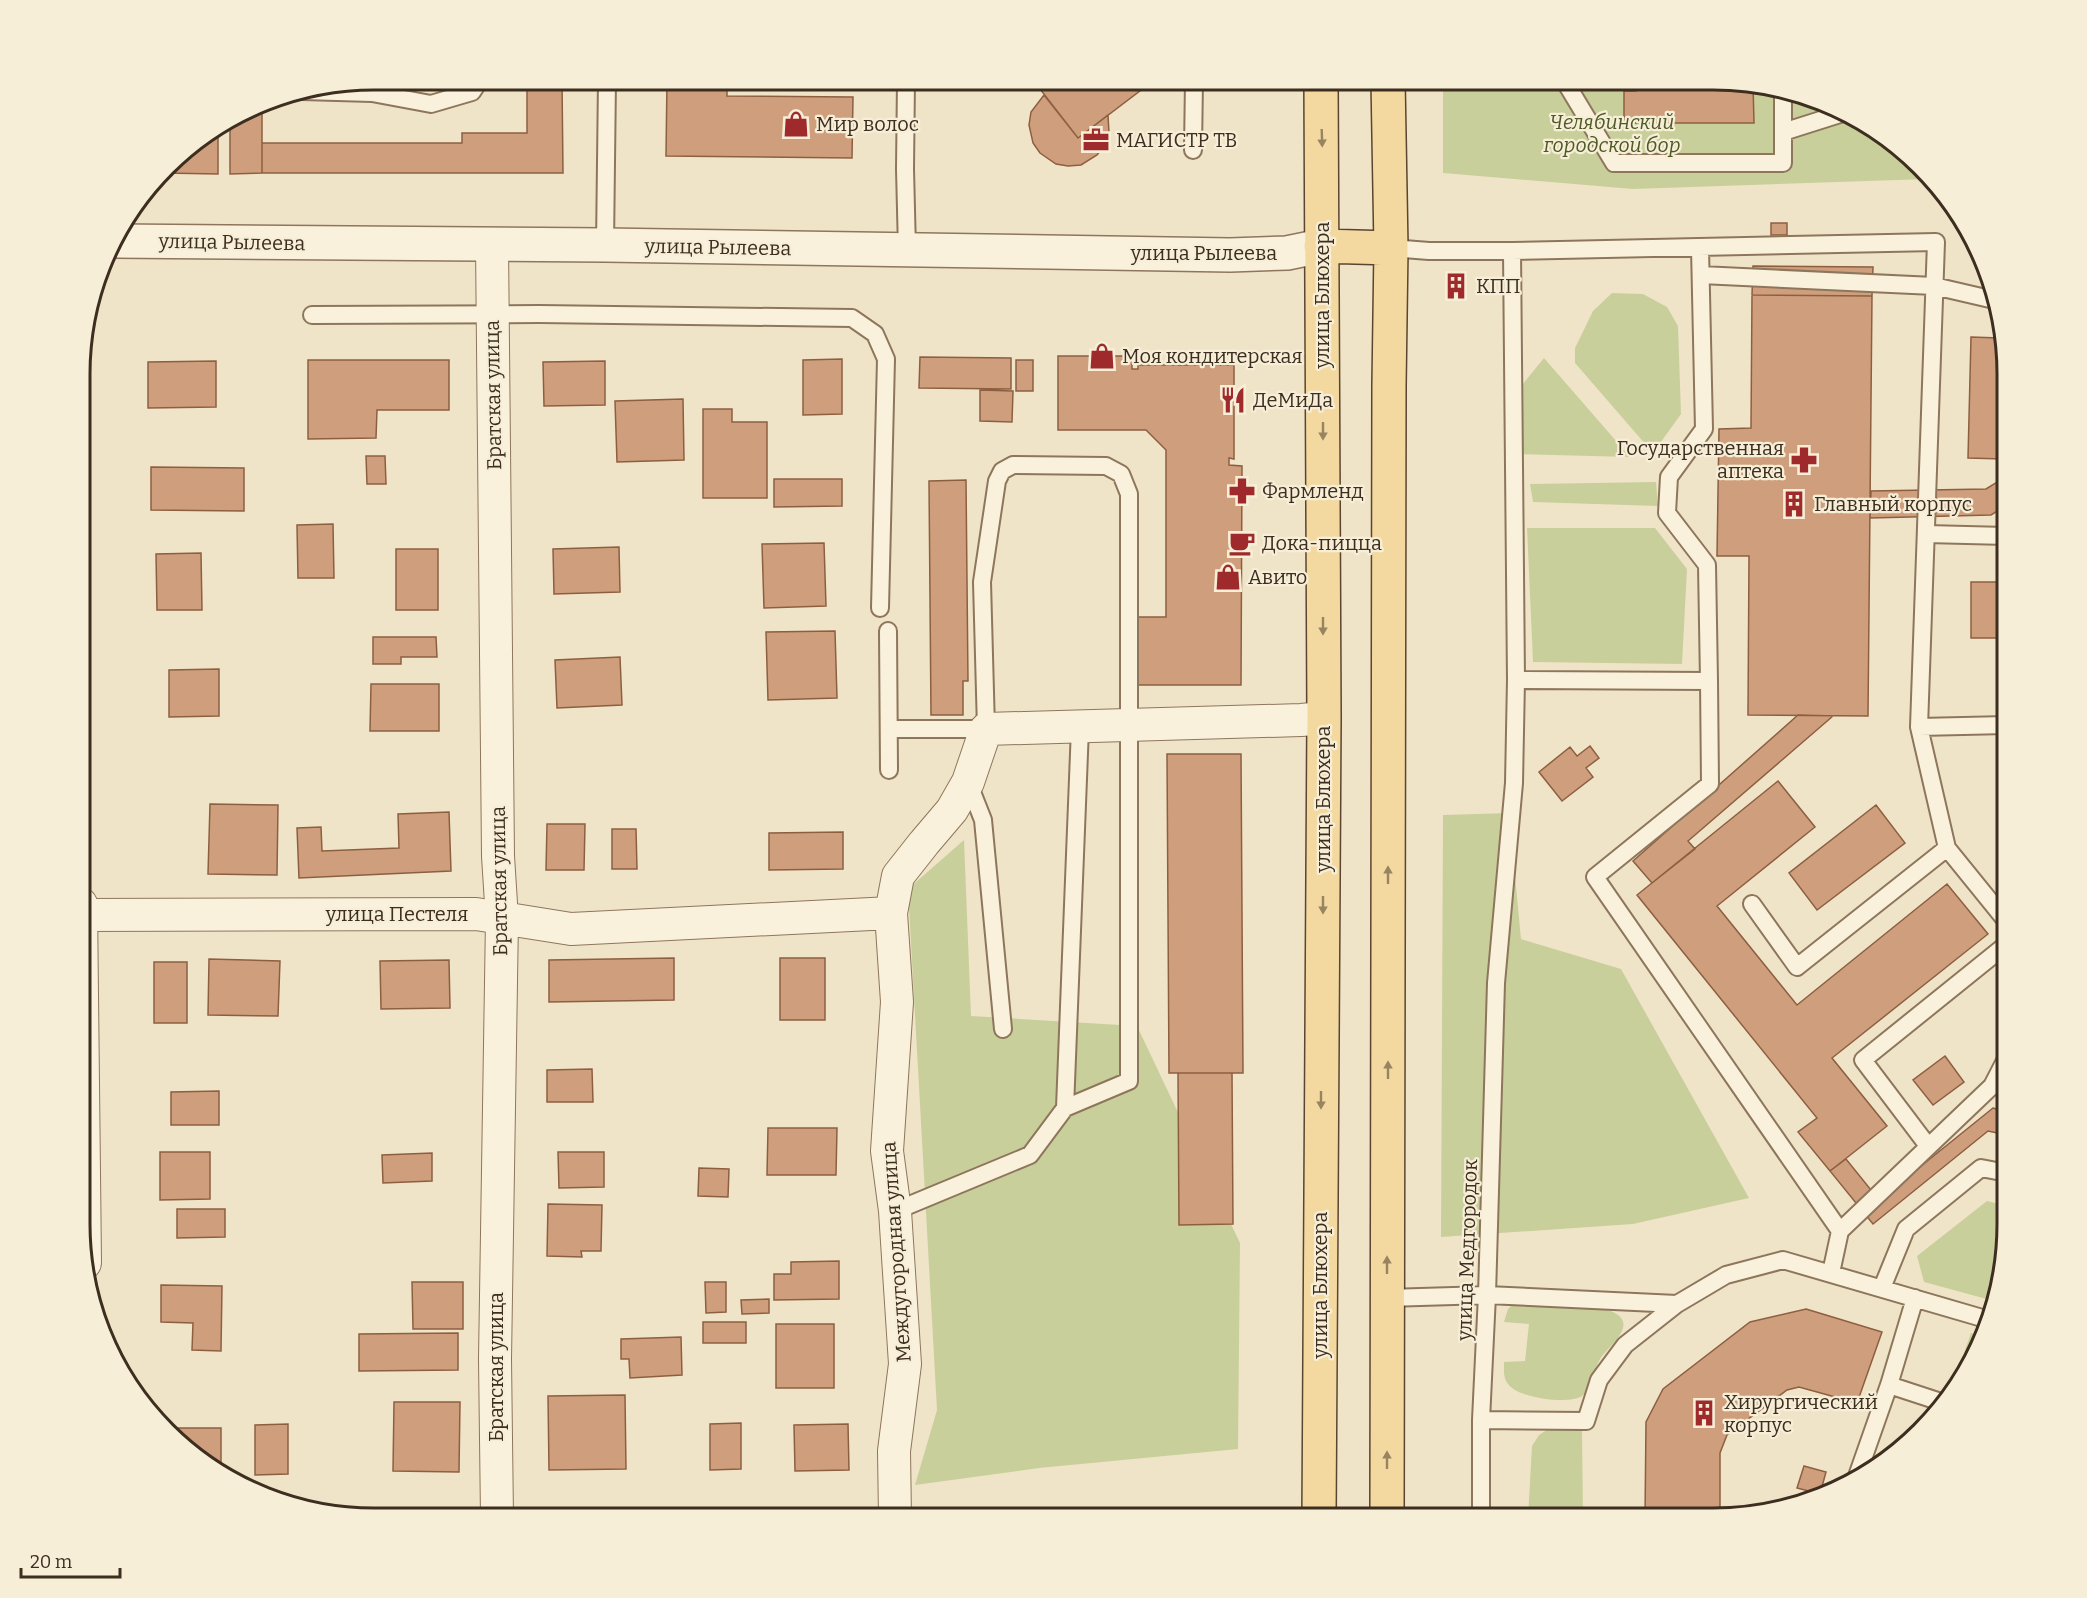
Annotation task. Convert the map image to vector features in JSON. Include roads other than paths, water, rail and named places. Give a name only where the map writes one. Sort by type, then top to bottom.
[{"type":"main road","name":"улица Блюхера","points":[[1316,1508],[1324,718],[1321,90]]},
{"type":"main road","points":[[1387,1508],[1391,248],[1388,90]]},
{"type":"main road","points":[[1321,246],[1391,248]]},
{"type":"street","name":"улица Рылеева","points":[[123,241],[605,245],[1230,255],[1287,252],[1321,246]]},
{"type":"street","name":"Братская улица","points":[[492,244],[498,856],[502,919],[495,1359],[497,1508]]},
{"type":"street","points":[[986,729],[1080,728],[1324,718]]},
{"type":"street","name":"Междугородная улица","points":[[895,1508],[894,1451],[906,1364],[895,1211],[887,1151],[897,1002],[891,913],[898,876],[952,810],[968,782],[986,729]]},
{"type":"street","name":"улица Пестеля","points":[[90,915],[476,914],[571,929],[891,913]]},
{"type":"lane","points":[[382,90],[431,104],[473,90]]},
{"type":"lane","points":[[605,245],[607,90]]},
{"type":"lane","points":[[906,90],[907,250]]},
{"type":"lane","points":[[1194,90],[1194,150]]},
{"type":"lane","points":[[1570,90],[1614,163],[1782,163],[1783,99]]},
{"type":"lane","points":[[1783,132],[1831,116]]},
{"type":"lane","points":[[1391,248],[1429,251],[1512,251],[1936,243],[1919,727],[1947,848],[1997,910]]},
{"type":"lane","points":[[1700,248],[1704,429],[1670,477],[1667,513],[1707,566],[1710,784],[1595,877],[1840,1231]]},
{"type":"lane","name":"улица Медгородок","points":[[1481,1508],[1481,1420],[1496,983],[1514,783],[1516,680],[1512,251]]},
{"type":"lane","points":[[1701,275],[1934,286],[1986,298]]},
{"type":"lane","points":[[312,315],[492,314],[852,318],[875,334],[886,359],[880,608]]},
{"type":"lane","points":[[889,729],[986,729],[982,582],[997,481],[1002,471],[1012,465],[1106,466],[1121,474],[1129,494],[1127,726],[1129,1081],[1065,1108],[1030,1155],[895,1211]]},
{"type":"lane","points":[[1926,534],[1997,536]]},
{"type":"lane","points":[[888,631],[889,770]]},
{"type":"lane","points":[[1516,680],[1709,681]]},
{"type":"lane","points":[[1919,727],[1997,726]]},
{"type":"lane","points":[[1065,1108],[1080,728]]},
{"type":"lane","points":[[968,782],[983,820],[1003,1029]]},
{"type":"lane","points":[[1752,904],[1797,967],[1947,848]]},
{"type":"lane","points":[[1929,1146],[1863,1060],[1997,952]]},
{"type":"lane","points":[[1831,1273],[1840,1231],[1992,1086],[1997,1076]]},
{"type":"lane","points":[[1882,1288],[1906,1229],[1981,1168],[1997,1171]]},
{"type":"lane","points":[[1481,1420],[1586,1420],[1599,1380],[1625,1345],[1677,1304],[1726,1275],[1783,1260],[1981,1318]]},
{"type":"lane","points":[[1387,1298],[1487,1295],[1677,1304]]},
{"type":"lane","points":[[1860,1467],[1915,1298]]},
{"type":"lane","points":[[1888,1385],[1935,1400]]},
{"type":"place","name":"Мир волос","points":[[796,124]]},
{"type":"place","name":"МАГИСТР ТВ","points":[[1096,140]]},
{"type":"place","name":"КПП","points":[[1456,286]]},
{"type":"place","name":"Моя кондитерская","points":[[1102,356]]},
{"type":"place","name":"ДеМиДа","points":[[1233,400]]},
{"type":"place","name":"Государственная аптека","points":[[1804,460]]},
{"type":"place","name":"Фармленд","points":[[1242,491]]},
{"type":"place","name":"Главный корпус","points":[[1794,504]]},
{"type":"place","name":"Дока-пицца","points":[[1242,543]]},
{"type":"place","name":"Авито","points":[[1228,577]]},
{"type":"place","name":"Хирургический корпус","points":[[1704,1413]]},
{"type":"park label","name":"Челябинский городской бор","points":[[1612,134]]}]
